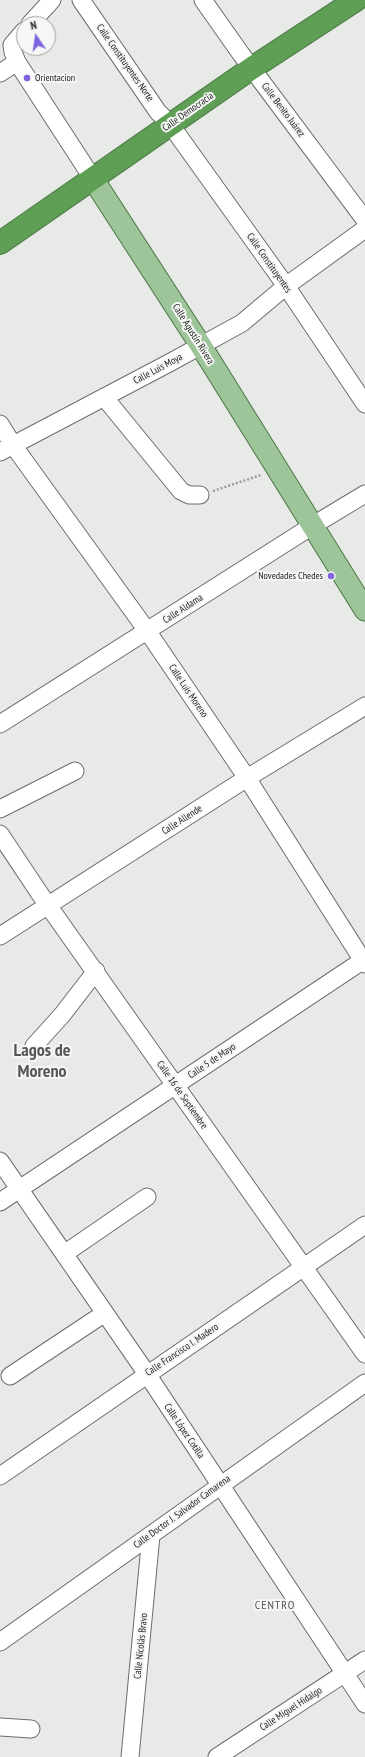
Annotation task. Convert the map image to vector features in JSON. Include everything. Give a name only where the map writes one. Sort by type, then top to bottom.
[{"type":"highway","name":"Calle Democracia","points":[[0,243],[252,68],[356,0]]},
{"type":"highway","name":"Calle Democracia","points":[[0,239],[22,227]]},
{"type":"main road","name":"Calle Agustín Rivera","points":[[93,179],[201,346],[365,610]]},
{"type":"street","points":[[37,16],[52,0]]},
{"type":"street","name":"Calle Constituyentes Norte","points":[[81,0],[158,112],[170,124]]},
{"type":"street","name":"Calle Benito Juárez","points":[[203,0],[365,220]]},
{"type":"street","points":[[0,73],[17,62],[12,45],[16,40]]},
{"type":"street","name":"Calle Agustín Rivera","points":[[17,62],[93,179]]},
{"type":"street","name":"Calle Constituyentes","points":[[170,124],[286,286],[365,404]]},
{"type":"street","name":"Calle Luis Moya","points":[[4,447],[104,397],[242,323],[286,286],[365,229]]},
{"type":"street","points":[[104,397],[181,490],[189,495],[200,496]]},
{"type":"street","name":"Calle Luis Moreno","points":[[0,424],[4,447],[148,632],[247,778],[364,961]]},
{"type":"street","name":"Calle Aldama","points":[[0,724],[365,494]]},
{"type":"street","name":"Calle Allende","points":[[0,936],[247,778],[365,706]]},
{"type":"street","points":[[0,809],[75,771]]},
{"type":"street","name":"Calle 16 de Septiembre","points":[[0,834],[48,906],[96,971],[303,1268],[365,1354]]},
{"type":"street","name":"Calle 5 de Mayo","points":[[0,1202],[364,961]]},
{"type":"street","points":[[34,1046],[62,1015],[96,971]]},
{"type":"street","name":"Calle López Cotilla","points":[[0,1161],[147,1374],[365,1704]]},
{"type":"street","points":[[64,1254],[146,1197]]},
{"type":"street","name":"Calle Francisco I. Madero","points":[[0,1476],[365,1225]]},
{"type":"street","points":[[10,1376],[105,1313]]},
{"type":"street","name":"Calle Doctor J. Salvador Camarena","points":[[0,1642],[220,1485],[365,1384]]},
{"type":"street","name":"Calle Nicolás Bravo","points":[[130,1757],[152,1535]]},
{"type":"street","name":"Calle Miguel Hidalgo","points":[[217,1757],[365,1660]]},
{"type":"street","points":[[0,1727],[31,1729]]},
{"type":"path","points":[[200,496],[277,470]]},
{"type":"place","name":"Orientacion","points":[[27,78]]},
{"type":"place","name":"Novedades Chedes","points":[[331,576]]},
{"type":"district","name":"Lagos de Moreno","points":[[42,1061]]},
{"type":"district","name":"CENTRO","points":[[275,1606]]}]
